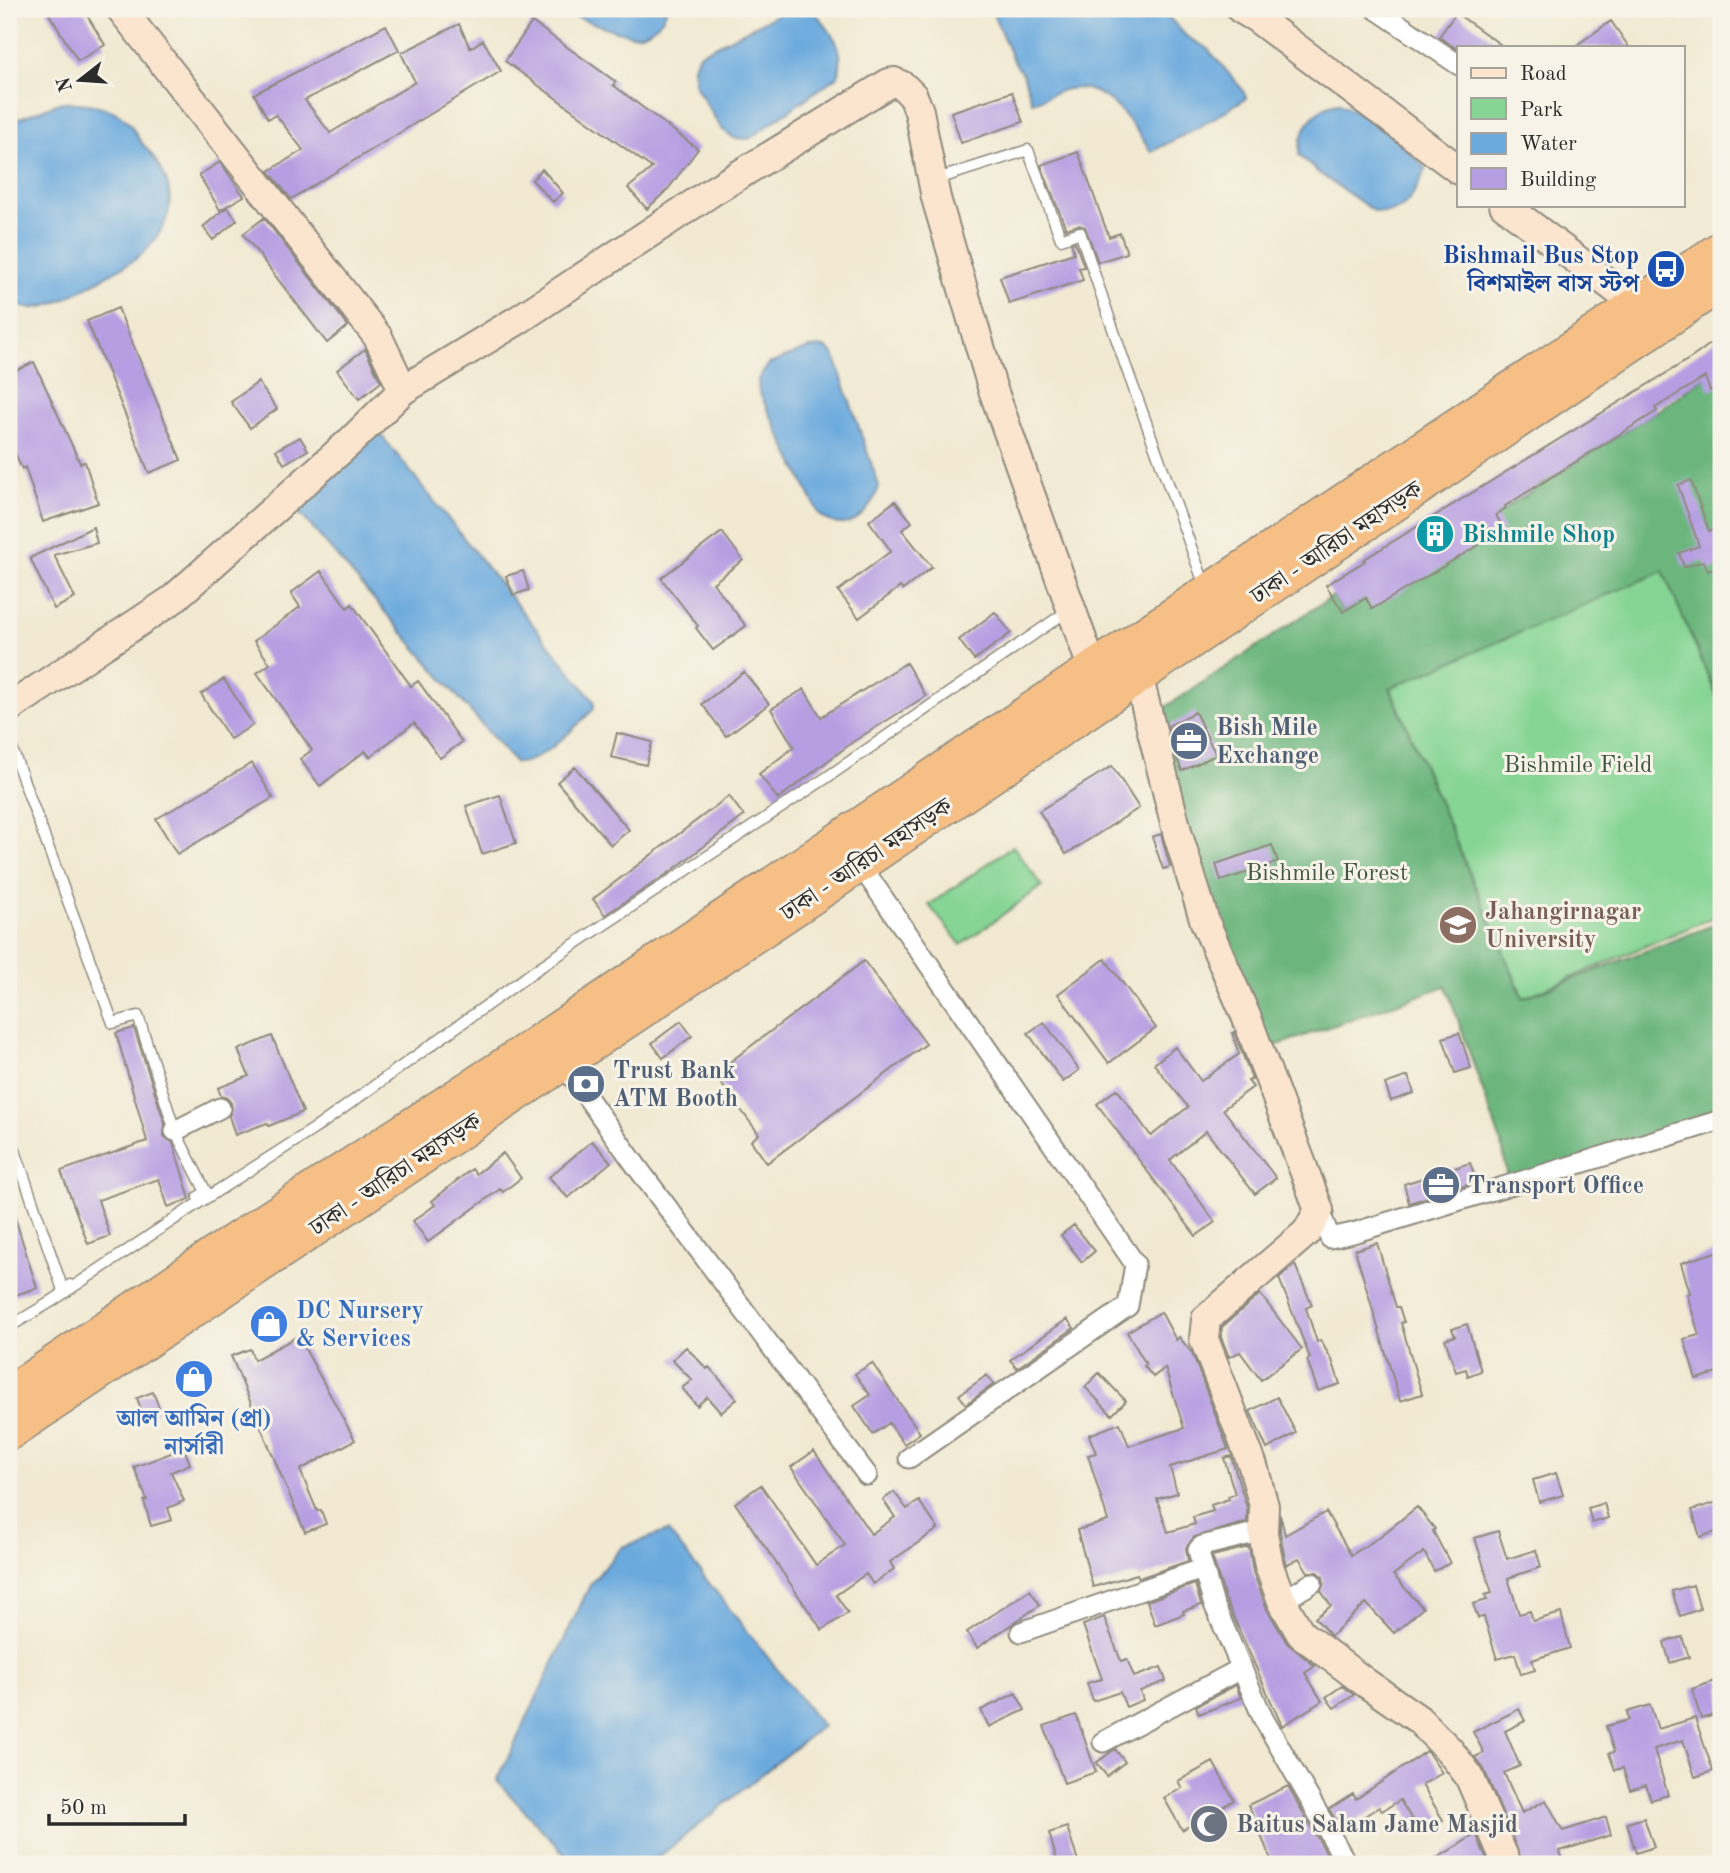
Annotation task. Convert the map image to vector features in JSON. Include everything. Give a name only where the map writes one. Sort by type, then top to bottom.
[{"type":"highway","name":"ঢাকা - আরিচা মহাসড়ক","points":[[9,1395],[238,1240],[510,1064],[1721,250]]},
{"type":"highway","name":"ঢাকা - আরিচা মহাসড়ক","points":[[9,1431],[1138,676],[1721,282]]},
{"type":"street","points":[[121,9],[378,337],[403,390]]},
{"type":"street","points":[[1241,9],[1457,168]]},
{"type":"street","points":[[1376,9],[1457,64]]},
{"type":"street","points":[[9,708],[173,600],[352,440],[403,390],[518,320],[713,191],[894,82],[903,86],[912,96],[919,111],[932,181],[992,387],[1093,670]]},
{"type":"street","points":[[1505,206],[1637,305]]},
{"type":"street","points":[[1138,676],[1178,835],[1205,922],[1246,1016],[1330,1238],[1721,1120]]},
{"type":"street","points":[[859,863],[1135,1264],[1128,1306],[909,1458]]},
{"type":"street","points":[[562,1062],[867,1475]]},
{"type":"street","points":[[175,1131],[220,1108]]},
{"type":"street","points":[[1320,1210],[1307,1232],[1206,1319],[1204,1339],[1253,1466],[1264,1506],[1263,1531],[1269,1566],[1283,1601],[1301,1634],[1418,1719],[1449,1750],[1469,1776],[1507,1864]]},
{"type":"street","points":[[1263,1531],[1202,1546],[1198,1550],[1202,1569],[1213,1602],[1263,1718],[1347,1864]]},
{"type":"street","points":[[1021,1632],[1202,1569]]},
{"type":"street","points":[[1283,1601],[1311,1583]]},
{"type":"street","points":[[1104,1742],[1242,1668]]},
{"type":"lane","points":[[932,181],[1028,150],[1061,239],[1080,232],[1208,593]]},
{"type":"lane","points":[[9,1327],[317,1127],[540,967],[826,778],[1070,609]]},
{"type":"lane","points":[[9,741],[113,1023],[138,1016],[175,1131],[206,1192],[63,1290],[9,1133]]},
{"type":"green space","name":"Bishmile Forest","points":[[1721,366],[1721,706],[1663,571],[1390,688],[1523,998],[1721,922],[1721,1120],[1509,1185],[1502,1145],[1446,986],[1272,1047],[1205,922],[1149,718],[1333,596],[1343,612],[1657,411]]},
{"type":"green space","name":"Bishmile Field","points":[[1663,570],[1721,706],[1721,914],[1523,998],[1390,687]]},
{"type":"green space","points":[[1013,846],[1042,886],[961,945],[929,905]]},
{"type":"water","points":[[554,9],[667,9],[654,27],[634,35]]},
{"type":"water","points":[[788,9],[813,9],[825,25],[839,48],[838,76],[749,139],[734,138],[721,128],[695,85],[693,67],[699,54]]},
{"type":"water","points":[[991,9],[1161,9],[1187,37],[1207,48],[1243,90],[1246,98],[1201,126],[1151,152],[1117,107],[1095,92],[1068,89],[1032,102],[1024,77],[1012,58]]},
{"type":"water","points":[[62,102],[105,108],[127,121],[162,171],[170,198],[168,212],[155,240],[133,261],[60,301],[42,307],[27,308],[9,298],[9,122]]},
{"type":"water","points":[[1339,103],[1386,132],[1426,169],[1413,195],[1402,207],[1394,211],[1374,211],[1316,171],[1299,155],[1302,137],[1310,121],[1323,109]]},
{"type":"water","points":[[825,347],[834,355],[879,486],[870,506],[856,520],[838,524],[819,514],[759,392],[758,379],[769,364],[809,348]]},
{"type":"water","points":[[373,436],[382,436],[594,701],[594,709],[536,758],[515,763],[297,510],[295,500]]},
{"type":"water","points":[[668,1531],[822,1726],[650,1864],[577,1864],[572,1862],[497,1781],[591,1583],[622,1547]]},
{"type":"building","points":[[46,9],[83,9],[105,45],[78,61]]},
{"type":"building","points":[[1456,13],[1503,46],[1457,46],[1457,49],[1439,37]]},
{"type":"building","points":[[1611,21],[1628,46],[1575,46]]},
{"type":"building","points":[[532,22],[616,82],[613,85],[698,149],[668,189],[647,209],[628,188],[652,168],[505,61]]},
{"type":"building","points":[[459,24],[470,48],[483,40],[501,71],[291,199],[269,171],[303,150],[276,115],[268,119],[254,94],[386,25],[399,50],[305,100],[330,133],[415,82],[401,53]]},
{"type":"building","points":[[1012,92],[1023,122],[961,143],[951,112]]},
{"type":"building","points":[[1078,152],[1109,237],[1120,233],[1127,253],[1098,262],[1085,227],[1078,225],[1066,229],[1041,165]]},
{"type":"building","points":[[220,162],[244,196],[220,210],[199,175]]},
{"type":"building","points":[[542,169],[563,193],[553,202],[532,180]]},
{"type":"building","points":[[227,207],[237,220],[213,240],[203,227]]},
{"type":"building","points":[[264,218],[348,326],[327,343],[243,234]]},
{"type":"building","points":[[1075,242],[1084,267],[1079,268],[1083,280],[1009,304],[1000,277],[1074,253],[1071,243]]},
{"type":"building","points":[[118,308],[181,460],[149,473],[87,321]]},
{"type":"building","points":[[1721,336],[1721,386],[1710,391],[1705,377],[1655,408],[1657,411],[1505,506],[1506,508],[1496,515],[1504,530],[1372,609],[1366,598],[1343,612],[1326,585],[1694,356]]},
{"type":"building","points":[[365,349],[381,382],[359,399],[337,370]]},
{"type":"building","points":[[34,362],[80,463],[85,462],[98,503],[43,522],[25,467],[22,469],[9,439],[9,374]]},
{"type":"building","points":[[258,382],[277,409],[250,428],[231,402]]},
{"type":"building","points":[[300,437],[308,450],[284,464],[276,450]]},
{"type":"building","points":[[1691,480],[1709,531],[1721,527],[1721,566],[1708,571],[1704,561],[1684,567],[1679,553],[1699,546],[1678,485]]},
{"type":"building","points":[[895,501],[912,522],[902,530],[932,567],[903,590],[900,587],[859,618],[838,591],[891,551],[869,521]]},
{"type":"building","points":[[93,527],[97,543],[54,555],[75,598],[54,609],[30,558]]},
{"type":"building","points":[[722,532],[743,560],[713,583],[746,626],[713,650],[661,578]]},
{"type":"building","points":[[321,571],[347,608],[352,604],[411,686],[418,681],[462,742],[440,758],[414,723],[370,757],[365,751],[320,786],[300,759],[312,750],[257,673],[270,664],[254,641],[300,607],[291,593]]},
{"type":"building","points":[[523,571],[529,590],[513,595],[506,576]]},
{"type":"building","points":[[995,612],[1011,633],[974,660],[959,640]]},
{"type":"building","points":[[906,663],[926,696],[854,741],[778,799],[759,774],[794,747],[771,709],[804,689],[821,717]]},
{"type":"building","points":[[744,672],[769,704],[726,736],[702,704]]},
{"type":"building","points":[[224,679],[253,725],[230,739],[201,694]]},
{"type":"building","name":"Bish Mile Exchange","points":[[1195,712],[1216,755],[1182,771],[1168,726]]},
{"type":"building","points":[[617,733],[652,742],[646,765],[611,757]]},
{"type":"building","points":[[252,763],[273,798],[177,854],[156,819]]},
{"type":"building","points":[[1112,766],[1139,808],[1066,854],[1039,811]]},
{"type":"building","points":[[575,767],[629,830],[611,845],[557,782]]},
{"type":"building","points":[[500,795],[516,843],[482,854],[466,806]]},
{"type":"building","points":[[729,796],[744,816],[670,872],[605,915],[593,899]]},
{"type":"building","points":[[1161,834],[1170,867],[1163,869],[1152,837]]},
{"type":"building","points":[[1272,845],[1278,862],[1221,881],[1216,864]]},
{"type":"building","points":[[1105,959],[1156,1028],[1109,1063],[1058,994]]},
{"type":"building","points":[[864,961],[926,1044],[767,1163],[751,1141],[759,1134],[714,1074]]},
{"type":"building","points":[[681,1021],[692,1036],[663,1058],[652,1043]]},
{"type":"building","points":[[1044,1022],[1079,1070],[1063,1082],[1028,1033]]},
{"type":"building","points":[[134,1028],[165,1124],[164,1136],[173,1143],[190,1199],[168,1207],[159,1179],[98,1200],[110,1236],[88,1244],[61,1171],[147,1141],[116,1033]]},
{"type":"building","points":[[1234,1032],[1252,1079],[1248,1081],[1253,1087],[1223,1109],[1276,1178],[1255,1194],[1206,1131],[1170,1160],[1215,1222],[1196,1236],[1097,1104],[1117,1089],[1151,1136],[1188,1107],[1154,1064],[1175,1047],[1201,1081],[1239,1054],[1232,1033]]},
{"type":"building","points":[[1459,1033],[1471,1068],[1455,1073],[1443,1038]]},
{"type":"building","points":[[272,1036],[303,1112],[269,1126],[267,1123],[235,1135],[229,1116],[231,1103],[221,1096],[218,1088],[249,1076],[238,1050]]},
{"type":"building","points":[[1408,1076],[1414,1093],[1391,1101],[1385,1084]]},
{"type":"building","points":[[592,1141],[611,1162],[568,1198],[549,1177]]},
{"type":"building","points":[[503,1153],[521,1178],[503,1192],[500,1189],[428,1242],[413,1221],[435,1205],[432,1201],[472,1169],[476,1174]]},
{"type":"building","name":"Transport Office","points":[[1470,1163],[1477,1182],[1409,1203],[1404,1184]]},
{"type":"building","points":[[9,1208],[12,1208],[37,1288],[9,1297]]},
{"type":"building","points":[[1074,1225],[1095,1251],[1082,1262],[1061,1235]]},
{"type":"building","points":[[1377,1243],[1396,1307],[1399,1307],[1404,1322],[1401,1323],[1422,1394],[1400,1401],[1355,1250]]},
{"type":"building","points":[[1716,1252],[1721,1270],[1721,1372],[1696,1379],[1684,1339],[1699,1335],[1681,1263]]},
{"type":"building","points":[[1295,1265],[1312,1305],[1306,1308],[1317,1342],[1320,1340],[1332,1360],[1340,1384],[1318,1391],[1307,1360],[1310,1358],[1279,1278]]},
{"type":"building","points":[[1260,1294],[1302,1349],[1261,1380],[1240,1352],[1229,1357],[1221,1337],[1222,1327]]},
{"type":"building","points":[[1161,1312],[1176,1340],[1179,1337],[1192,1353],[1228,1449],[1170,1467],[1177,1493],[1157,1499],[1168,1532],[1195,1524],[1193,1517],[1213,1511],[1211,1505],[1235,1494],[1224,1458],[1231,1456],[1247,1508],[1247,1522],[1194,1537],[1186,1548],[1188,1561],[1139,1578],[1137,1574],[1093,1587],[1077,1530],[1108,1521],[1088,1455],[1096,1453],[1089,1435],[1120,1423],[1129,1446],[1184,1428],[1165,1368],[1153,1377],[1144,1366],[1146,1364],[1127,1332]]},
{"type":"building","points":[[1067,1319],[1074,1328],[1017,1368],[1010,1360]]},
{"type":"building","points":[[1467,1324],[1481,1371],[1468,1376],[1466,1369],[1456,1372],[1445,1339],[1455,1336],[1452,1329]]},
{"type":"building","points":[[298,1336],[355,1440],[300,1470],[317,1511],[321,1510],[326,1524],[305,1532],[231,1356],[250,1349],[254,1360]]},
{"type":"building","points":[[686,1347],[707,1369],[709,1367],[737,1399],[721,1413],[707,1397],[697,1406],[682,1388],[692,1380],[672,1360]]},
{"type":"building","points":[[872,1363],[920,1433],[904,1444],[889,1423],[873,1434],[854,1406],[870,1395],[855,1374]]},
{"type":"building","points":[[1099,1373],[1126,1401],[1112,1415],[1085,1387]]},
{"type":"building","points":[[987,1375],[994,1384],[966,1404],[959,1395]]},
{"type":"building","points":[[153,1392],[160,1410],[144,1417],[137,1398]]},
{"type":"building","points":[[1277,1397],[1296,1433],[1267,1449],[1250,1411]]},
{"type":"building","points":[[184,1448],[190,1464],[171,1472],[184,1501],[168,1508],[172,1520],[151,1526],[144,1501],[147,1500],[134,1467]]},
{"type":"building","points":[[814,1451],[871,1534],[895,1517],[883,1500],[894,1492],[907,1509],[919,1501],[938,1529],[890,1562],[894,1569],[873,1584],[866,1574],[836,1595],[848,1613],[822,1630],[735,1503],[761,1485],[816,1565],[845,1545],[791,1467]]},
{"type":"building","points":[[1556,1473],[1563,1495],[1539,1502],[1533,1480]]},
{"type":"building","points":[[1721,1501],[1721,1530],[1700,1537],[1692,1510]]},
{"type":"building","points":[[1604,1503],[1608,1518],[1592,1523],[1588,1508]]},
{"type":"building","points":[[1417,1507],[1435,1529],[1433,1531],[1450,1563],[1434,1571],[1424,1552],[1393,1575],[1423,1608],[1394,1633],[1366,1603],[1331,1636],[1315,1618],[1331,1606],[1321,1591],[1323,1577],[1317,1572],[1308,1572],[1299,1558],[1286,1565],[1280,1532],[1280,1514],[1285,1535],[1326,1512],[1351,1555],[1378,1538]]},
{"type":"building","points":[[1498,1531],[1507,1559],[1536,1550],[1541,1567],[1508,1578],[1519,1614],[1530,1611],[1533,1621],[1561,1613],[1570,1648],[1532,1660],[1535,1670],[1521,1674],[1515,1654],[1497,1659],[1484,1617],[1478,1618],[1473,1604],[1487,1600],[1485,1595],[1492,1593],[1475,1538]]},
{"type":"building","points":[[1249,1547],[1253,1572],[1267,1609],[1287,1643],[1315,1666],[1305,1673],[1322,1701],[1282,1726],[1225,1598],[1212,1556]]},
{"type":"building","points":[[1195,1584],[1201,1605],[1155,1625],[1147,1601]]},
{"type":"building","points":[[1693,1585],[1700,1609],[1680,1616],[1672,1591]]},
{"type":"building","points":[[1030,1590],[1040,1605],[977,1648],[967,1632]]},
{"type":"building","points":[[1104,1617],[1121,1661],[1127,1659],[1134,1677],[1161,1667],[1166,1681],[1140,1691],[1143,1700],[1126,1707],[1120,1692],[1093,1701],[1087,1683],[1102,1679],[1083,1625]]},
{"type":"building","points":[[1682,1637],[1689,1657],[1670,1663],[1664,1642]]},
{"type":"building","points":[[1721,1679],[1721,1713],[1701,1719],[1692,1689]]},
{"type":"building","points":[[1236,1685],[1241,1698],[1199,1714],[1196,1706]]},
{"type":"building","points":[[1342,1686],[1354,1695],[1334,1708],[1326,1697]]},
{"type":"building","points":[[1016,1693],[1025,1710],[989,1727],[981,1710]]},
{"type":"building","points":[[1650,1705],[1658,1729],[1695,1718],[1713,1771],[1695,1777],[1683,1740],[1654,1749],[1668,1795],[1651,1800],[1646,1785],[1630,1790],[1623,1768],[1615,1770],[1609,1753],[1614,1752],[1606,1726],[1629,1720],[1627,1712]]},
{"type":"building","points":[[1519,1709],[1525,1721],[1505,1731],[1520,1766],[1504,1773],[1522,1813],[1546,1800],[1563,1831],[1606,1817],[1611,1835],[1560,1851],[1564,1864],[1523,1864],[1484,1769],[1475,1757],[1484,1753],[1473,1732]]},
{"type":"building","points":[[1076,1715],[1096,1772],[1064,1783],[1044,1726]]},
{"type":"building","points":[[1115,1749],[1125,1762],[1107,1776],[1096,1763]]},
{"type":"building","points":[[1427,1751],[1442,1773],[1422,1785],[1443,1820],[1421,1834],[1400,1800],[1382,1811],[1379,1807],[1342,1830],[1329,1809],[1353,1794],[1356,1799]]},
{"type":"building","points":[[1213,1762],[1234,1800],[1182,1830],[1164,1798],[1182,1788],[1178,1781]]},
{"type":"building","points":[[1288,1786],[1333,1864],[1273,1864],[1248,1805]]},
{"type":"building","points":[[1644,1818],[1654,1847],[1636,1853],[1627,1823]]},
{"type":"building","points":[[1067,1827],[1079,1864],[1058,1864],[1049,1833]]},
{"type":"building","points":[[1476,1834],[1489,1864],[1428,1864]]},
{"type":"place","name":"Bishmail Bus Stop বিশমাইল বাস স্টপ","points":[[1666,269]]},
{"type":"place","name":"Bishmile Shop","points":[[1435,534]]},
{"type":"place","name":"Bish Mile Exchange","points":[[1189,741]]},
{"type":"place","name":"Jahangirnagar University","points":[[1458,925]]},
{"type":"place","name":"Trust Bank ATM Booth","points":[[586,1084]]},
{"type":"place","name":"Transport Office","points":[[1441,1185]]},
{"type":"place","name":"DC Nursery & Services","points":[[269,1324]]},
{"type":"place","name":"আল আমিন (প্রা) নার্সারী","points":[[194,1379]]},
{"type":"place","name":"Baitus Salam Jame Masjid","points":[[1209,1824]]}]
